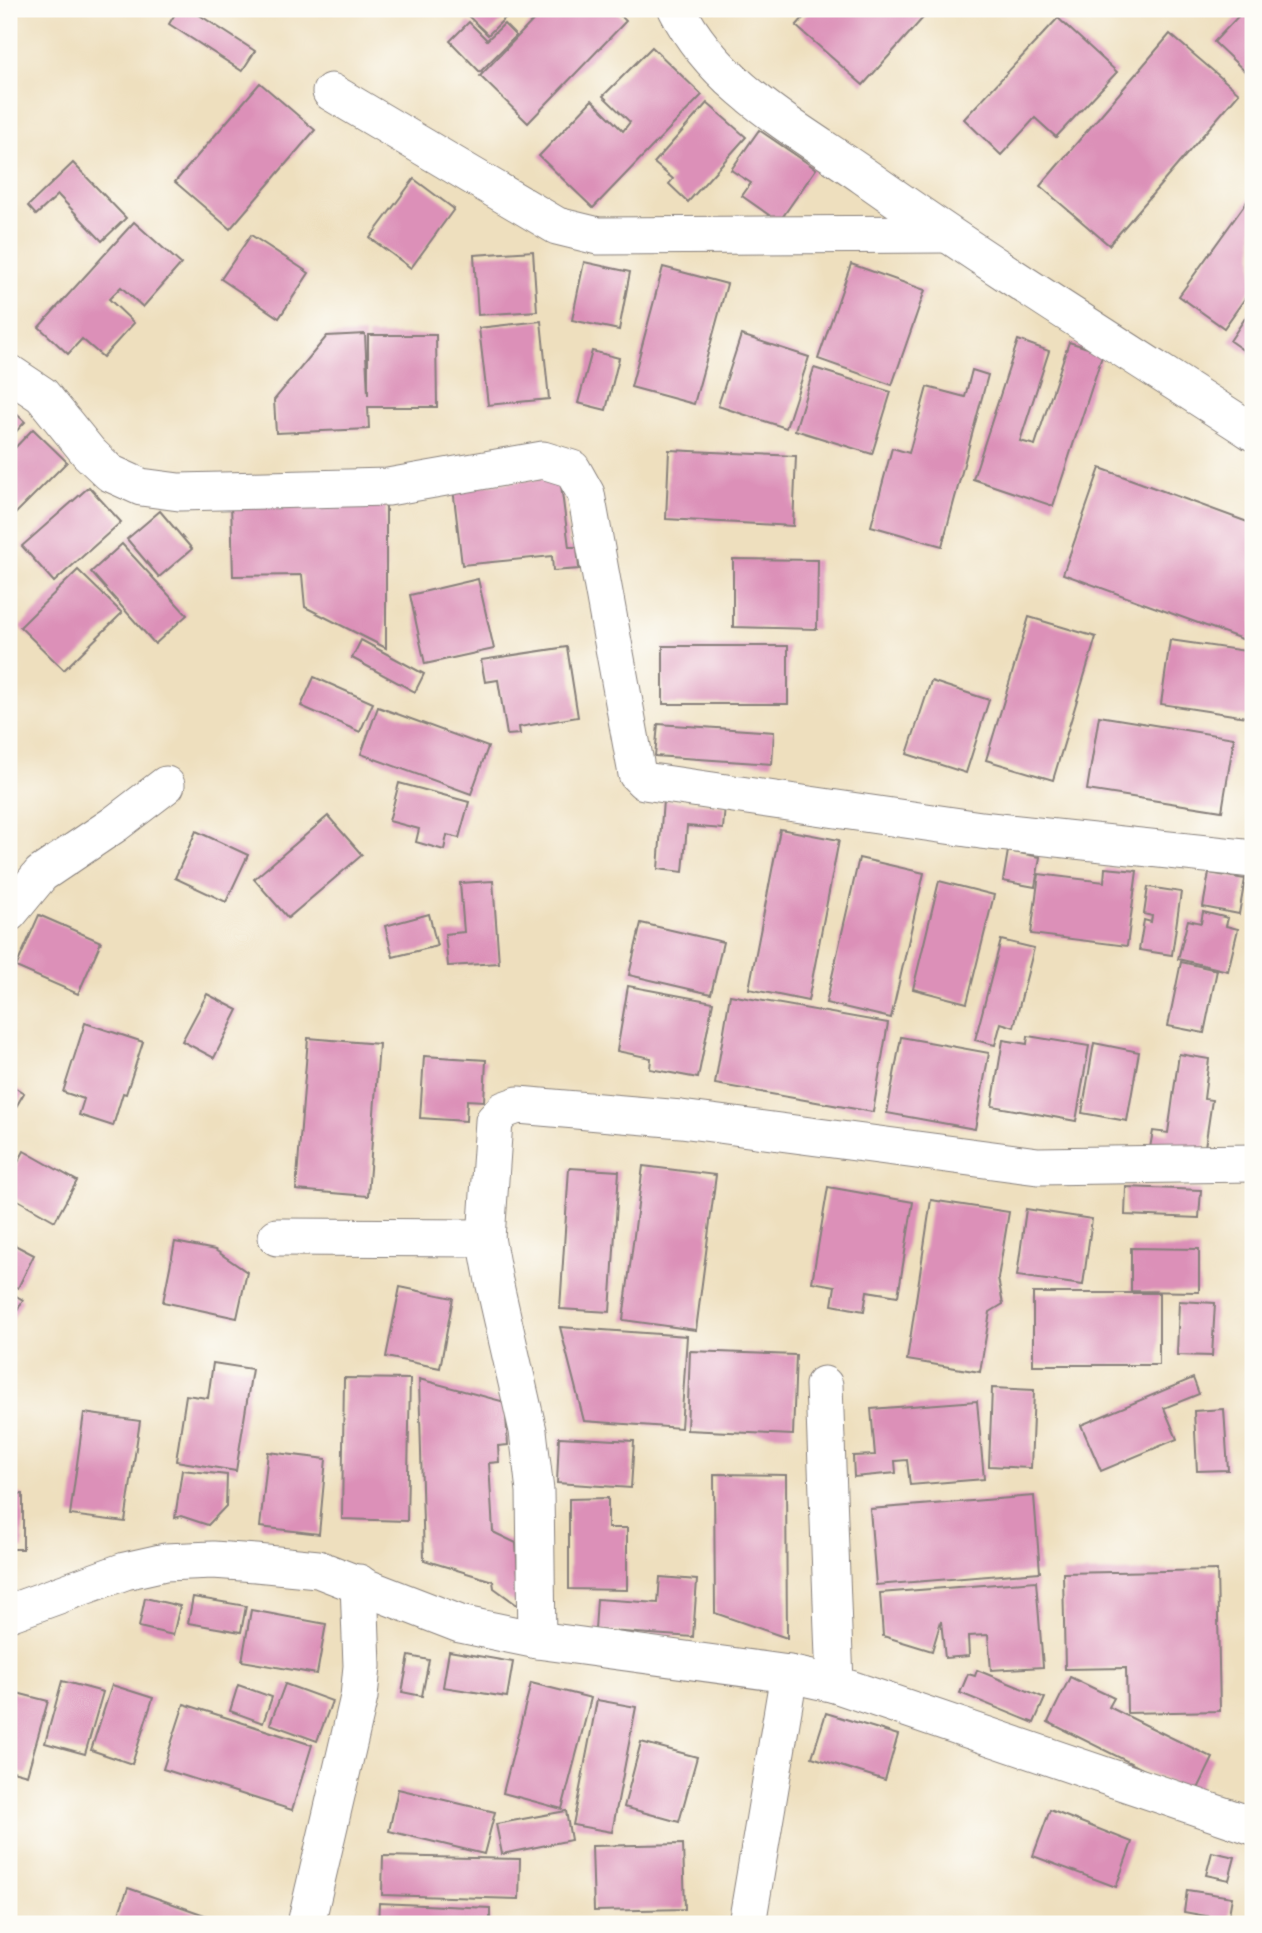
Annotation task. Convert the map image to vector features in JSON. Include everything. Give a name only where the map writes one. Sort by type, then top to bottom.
[{"type":"street","points":[[677,9],[705,52],[739,88],[946,234],[1253,432]]},
{"type":"street","points":[[331,92],[557,226],[598,236],[946,234]]},
{"type":"street","points":[[9,373],[42,395],[89,453],[110,473],[141,487],[179,492],[388,486],[543,460],[572,470],[586,494],[637,774],[643,781],[981,830],[1253,859]]},
{"type":"street","points":[[9,913],[41,874],[115,824],[166,785]]},
{"type":"street","points":[[537,1640],[535,1491],[528,1431],[486,1238],[494,1121],[504,1110],[518,1105],[681,1119],[1038,1166],[1253,1163]]},
{"type":"street","points":[[277,1237],[486,1238]]},
{"type":"street","points":[[824,1385],[835,1684]]},
{"type":"street","points":[[9,1613],[125,1571],[164,1562],[213,1560],[318,1569],[359,1583],[418,1610],[460,1624],[537,1640],[789,1674],[835,1684],[1253,1826]]},
{"type":"street","points":[[306,1924],[359,1697],[362,1666],[359,1583]]},
{"type":"street","points":[[747,1924],[789,1674]]},
{"type":"building","points":[[178,9],[190,9],[255,51],[242,71],[169,24]]},
{"type":"building","points":[[461,9],[514,9],[488,35]]},
{"type":"building","points":[[544,9],[614,9],[626,21],[528,123],[480,76]]},
{"type":"building","points":[[811,9],[931,9],[863,85],[796,26]]},
{"type":"building","points":[[1245,9],[1253,9],[1253,79],[1214,42]]},
{"type":"building","points":[[1058,18],[1117,72],[1056,137],[1035,118],[1001,155],[964,119]]},
{"type":"building","points":[[469,22],[487,40],[504,24],[516,36],[480,72],[450,41]]},
{"type":"building","points":[[1170,34],[1239,93],[1109,245],[1040,186]]},
{"type":"building","points":[[652,47],[702,95],[593,208],[539,156],[592,100],[623,131],[630,122],[603,96]]},
{"type":"building","points":[[260,83],[315,130],[230,229],[175,182]]},
{"type":"building","points":[[707,103],[746,137],[688,202],[669,184],[673,179],[654,163]]},
{"type":"building","points":[[759,130],[816,169],[779,222],[742,196],[751,183],[731,170]]},
{"type":"building","points":[[73,163],[126,218],[102,241],[58,195],[36,215],[28,206]]},
{"type":"building","points":[[414,179],[454,209],[411,268],[370,238]]},
{"type":"building","points":[[1253,193],[1253,287],[1224,328],[1179,296]]},
{"type":"building","points":[[134,222],[181,264],[143,307],[121,287],[109,299],[134,323],[103,357],[82,339],[68,354],[39,327]]},
{"type":"building","points":[[251,235],[309,273],[279,318],[221,279]]},
{"type":"building","points":[[533,251],[537,311],[478,315],[474,255]]},
{"type":"building","points":[[584,262],[630,272],[619,330],[572,320]]},
{"type":"building","points":[[851,264],[925,290],[892,385],[818,359]]},
{"type":"building","points":[[663,267],[727,284],[694,404],[631,387]]},
{"type":"building","points":[[1253,306],[1253,357],[1230,341]]},
{"type":"building","points":[[541,321],[549,399],[488,405],[479,328]]},
{"type":"building","points":[[365,334],[368,395],[368,335],[436,335],[437,407],[368,407],[369,429],[276,433],[274,400],[327,336]]},
{"type":"building","points":[[741,335],[809,357],[786,428],[718,406]]},
{"type":"building","points":[[1018,340],[1049,351],[1020,441],[1035,445],[1069,342],[1103,353],[1053,506],[973,479]]},
{"type":"building","points":[[592,351],[619,358],[606,410],[578,403]]},
{"type":"building","points":[[814,368],[891,392],[872,454],[795,430]]},
{"type":"building","points":[[972,370],[988,375],[942,546],[871,526],[892,448],[909,453],[927,387],[965,397]]},
{"type":"building","points":[[9,407],[25,422],[9,439]]},
{"type":"building","points":[[33,429],[67,462],[9,520],[9,454]]},
{"type":"building","points":[[669,450],[796,456],[793,526],[666,519]]},
{"type":"building","points":[[1100,468],[1253,524],[1253,643],[1063,574]]},
{"type":"building","points":[[560,477],[569,547],[577,547],[579,569],[553,571],[552,556],[462,565],[453,488]]},
{"type":"building","points":[[89,487],[121,522],[54,582],[22,546]]},
{"type":"building","points":[[386,499],[386,648],[305,607],[302,575],[233,576],[231,501]]},
{"type":"building","points":[[160,511],[192,549],[159,577],[127,539]]},
{"type":"building","points":[[122,544],[187,615],[155,644],[91,572]]},
{"type":"building","points":[[733,559],[818,560],[817,629],[733,627]]},
{"type":"building","points":[[78,570],[122,613],[64,670],[20,627]]},
{"type":"building","points":[[478,579],[494,649],[425,664],[410,595]]},
{"type":"building","points":[[1029,617],[1096,637],[1053,780],[986,760]]},
{"type":"building","points":[[361,640],[424,674],[415,692],[352,658]]},
{"type":"building","points":[[1170,640],[1253,652],[1253,718],[1161,704]]},
{"type":"building","points":[[663,646],[788,646],[788,704],[663,704]]},
{"type":"building","points":[[567,647],[578,717],[519,727],[520,734],[507,735],[498,680],[485,682],[481,660]]},
{"type":"building","points":[[314,677],[373,703],[360,732],[301,706]]},
{"type":"building","points":[[931,681],[989,700],[966,773],[907,754]]},
{"type":"building","points":[[378,707],[488,747],[471,794],[361,754]]},
{"type":"building","points":[[1099,716],[1234,738],[1222,811],[1087,790]]},
{"type":"building","points":[[658,724],[774,732],[772,764],[655,756]]},
{"type":"building","points":[[399,783],[469,802],[459,838],[447,835],[444,850],[416,842],[419,829],[389,821]]},
{"type":"building","points":[[663,800],[725,806],[723,829],[687,826],[683,872],[658,869]]},
{"type":"building","points":[[328,816],[362,855],[288,918],[254,879]]},
{"type":"building","points":[[780,829],[839,840],[808,1001],[749,989]]},
{"type":"building","points":[[196,831],[248,855],[226,902],[175,878]]},
{"type":"building","points":[[1008,851],[1040,857],[1035,887],[1003,881]]},
{"type":"building","points":[[859,858],[924,873],[891,1018],[826,1003]]},
{"type":"building","points":[[1105,868],[1137,871],[1127,946],[1031,934],[1039,874],[1104,882]]},
{"type":"building","points":[[1209,873],[1245,879],[1239,914],[1203,907]]},
{"type":"building","points":[[493,881],[499,963],[448,966],[445,934],[464,932],[460,883]]},
{"type":"building","points":[[939,881],[994,895],[967,1003],[913,989]]},
{"type":"building","points":[[1148,887],[1181,892],[1172,955],[1139,950],[1144,920],[1151,922],[1152,916],[1144,914]]},
{"type":"building","points":[[1203,912],[1228,918],[1226,926],[1238,929],[1228,971],[1178,959],[1188,920],[1201,923]]},
{"type":"building","points":[[429,914],[437,946],[393,957],[385,926]]},
{"type":"building","points":[[39,915],[101,942],[78,994],[16,967]]},
{"type":"building","points":[[641,923],[723,942],[711,994],[629,975]]},
{"type":"building","points":[[1001,940],[1034,948],[1014,1027],[1001,1023],[995,1045],[975,1040]]},
{"type":"building","points":[[1181,962],[1217,970],[1204,1033],[1168,1026]]},
{"type":"building","points":[[628,986],[713,1002],[698,1078],[650,1069],[651,1058],[617,1051]]},
{"type":"building","points":[[207,994],[238,1010],[214,1058],[182,1041]]},
{"type":"building","points":[[730,995],[888,1023],[873,1112],[715,1084]]},
{"type":"building","points":[[85,1023],[143,1042],[113,1126],[79,1115],[84,1099],[63,1092]]},
{"type":"building","points":[[1028,1036],[1089,1046],[1076,1121],[992,1106],[1003,1040],[1027,1044]]},
{"type":"building","points":[[901,1037],[989,1053],[975,1129],[887,1113]]},
{"type":"building","points":[[308,1038],[379,1044],[368,1196],[296,1190]]},
{"type":"building","points":[[1094,1043],[1139,1052],[1127,1121],[1082,1113]]},
{"type":"building","points":[[1179,1054],[1209,1059],[1204,1099],[1212,1100],[1202,1167],[1148,1159],[1153,1131],[1168,1133]]},
{"type":"building","points":[[424,1056],[486,1060],[484,1101],[467,1100],[466,1121],[420,1118]]},
{"type":"building","points":[[9,1084],[24,1093],[9,1119]]},
{"type":"building","points":[[24,1151],[77,1181],[55,1221],[9,1195],[9,1179]]},
{"type":"building","points":[[643,1166],[716,1175],[696,1330],[623,1320]]},
{"type":"building","points":[[569,1168],[619,1171],[610,1312],[560,1309]]},
{"type":"building","points":[[828,1187],[913,1202],[898,1296],[867,1291],[864,1311],[832,1305],[835,1286],[812,1282]]},
{"type":"building","points":[[1126,1187],[1201,1190],[1199,1218],[1125,1215]]},
{"type":"building","points":[[931,1200],[1009,1212],[998,1278],[1003,1304],[990,1312],[980,1372],[907,1360]]},
{"type":"building","points":[[1026,1209],[1092,1219],[1083,1285],[1017,1276]]},
{"type":"building","points":[[9,1242],[34,1255],[18,1288],[9,1283]]},
{"type":"building","points":[[175,1242],[215,1250],[247,1272],[237,1318],[163,1302]]},
{"type":"building","points":[[1131,1248],[1199,1249],[1199,1292],[1131,1291]]},
{"type":"building","points":[[400,1287],[453,1298],[440,1368],[386,1357]]},
{"type":"building","points":[[9,1292],[23,1300],[9,1326]]},
{"type":"building","points":[[1033,1293],[1159,1293],[1159,1365],[1033,1365]]},
{"type":"building","points":[[1179,1301],[1215,1303],[1212,1356],[1177,1355]]},
{"type":"building","points":[[560,1327],[687,1336],[681,1428],[584,1421]]},
{"type":"building","points":[[690,1351],[796,1355],[793,1435],[687,1430]]},
{"type":"building","points":[[213,1363],[252,1369],[236,1471],[176,1461],[186,1395],[208,1398]]},
{"type":"building","points":[[344,1378],[410,1379],[407,1521],[342,1519]]},
{"type":"building","points":[[1193,1378],[1199,1394],[1164,1408],[1177,1439],[1101,1471],[1081,1425]]},
{"type":"building","points":[[419,1379],[505,1402],[508,1445],[498,1446],[499,1462],[489,1463],[493,1532],[516,1543],[520,1607],[494,1588],[493,1581],[424,1560]]},
{"type":"building","points":[[992,1388],[1034,1390],[1031,1468],[989,1466]]},
{"type":"building","points":[[977,1401],[984,1479],[910,1485],[907,1460],[895,1461],[896,1473],[854,1477],[853,1456],[875,1455],[871,1409]]},
{"type":"building","points":[[1224,1409],[1228,1470],[1197,1471],[1194,1411]]},
{"type":"building","points":[[84,1413],[140,1421],[125,1522],[70,1515]]},
{"type":"building","points":[[559,1437],[634,1441],[631,1488],[557,1483]]},
{"type":"building","points":[[268,1452],[326,1459],[319,1534],[260,1527]]},
{"type":"building","points":[[182,1470],[227,1475],[226,1506],[208,1525],[181,1516],[175,1518]]},
{"type":"building","points":[[714,1474],[786,1475],[787,1638],[715,1613]]},
{"type":"building","points":[[9,1494],[23,1494],[23,1549],[9,1549]]},
{"type":"building","points":[[1034,1496],[1040,1572],[876,1585],[870,1509]]},
{"type":"building","points":[[608,1498],[608,1528],[627,1528],[627,1590],[569,1589],[569,1499]]},
{"type":"building","points":[[1217,1570],[1220,1711],[1127,1713],[1126,1668],[1065,1669],[1063,1573]]},
{"type":"building","points":[[660,1577],[697,1580],[693,1637],[595,1630],[597,1599],[658,1603]]},
{"type":"building","points":[[1036,1581],[1043,1667],[991,1670],[988,1635],[968,1636],[969,1656],[945,1658],[941,1621],[932,1651],[883,1636],[880,1593]]},
{"type":"building","points":[[193,1597],[246,1606],[241,1632],[188,1623]]},
{"type":"building","points":[[145,1598],[180,1606],[173,1635],[139,1627]]},
{"type":"building","points":[[251,1610],[326,1624],[317,1674],[242,1661]]},
{"type":"building","points":[[449,1651],[513,1662],[507,1697],[443,1687]]},
{"type":"building","points":[[409,1656],[429,1660],[422,1696],[402,1692]]},
{"type":"building","points":[[977,1670],[1045,1698],[1034,1723],[960,1693],[968,1674],[975,1676]]},
{"type":"building","points":[[1070,1677],[1114,1698],[1109,1707],[1213,1758],[1195,1795],[1048,1722]]},
{"type":"building","points":[[62,1681],[103,1692],[85,1754],[45,1743]]},
{"type":"building","points":[[531,1683],[591,1698],[562,1809],[503,1793]]},
{"type":"building","points":[[285,1684],[332,1701],[317,1741],[270,1724]]},
{"type":"building","points":[[112,1685],[153,1698],[132,1764],[91,1750]]},
{"type":"building","points":[[238,1685],[272,1697],[263,1723],[230,1711]]},
{"type":"building","points":[[9,1691],[48,1701],[27,1775],[9,1770]]},
{"type":"building","points":[[597,1700],[636,1707],[612,1832],[573,1825]]},
{"type":"building","points":[[184,1704],[312,1745],[292,1810],[163,1769]]},
{"type":"building","points":[[826,1713],[898,1735],[885,1780],[812,1757]]},
{"type":"building","points":[[641,1742],[697,1757],[679,1822],[624,1807]]},
{"type":"building","points":[[398,1789],[495,1812],[484,1854],[389,1831]]},
{"type":"building","points":[[1050,1810],[1132,1842],[1116,1887],[1033,1856]]},
{"type":"building","points":[[566,1811],[571,1840],[502,1854],[496,1824]]},
{"type":"building","points":[[683,1844],[685,1909],[594,1911],[592,1846]]},
{"type":"building","points":[[1212,1852],[1235,1857],[1229,1880],[1206,1875]]},
{"type":"building","points":[[383,1856],[520,1859],[519,1899],[382,1895]]},
{"type":"building","points":[[128,1888],[230,1924],[115,1924]]},
{"type":"building","points":[[1187,1890],[1232,1897],[1228,1920],[1184,1912]]},
{"type":"building","points":[[379,1903],[490,1908],[490,1924],[378,1924]]}]
